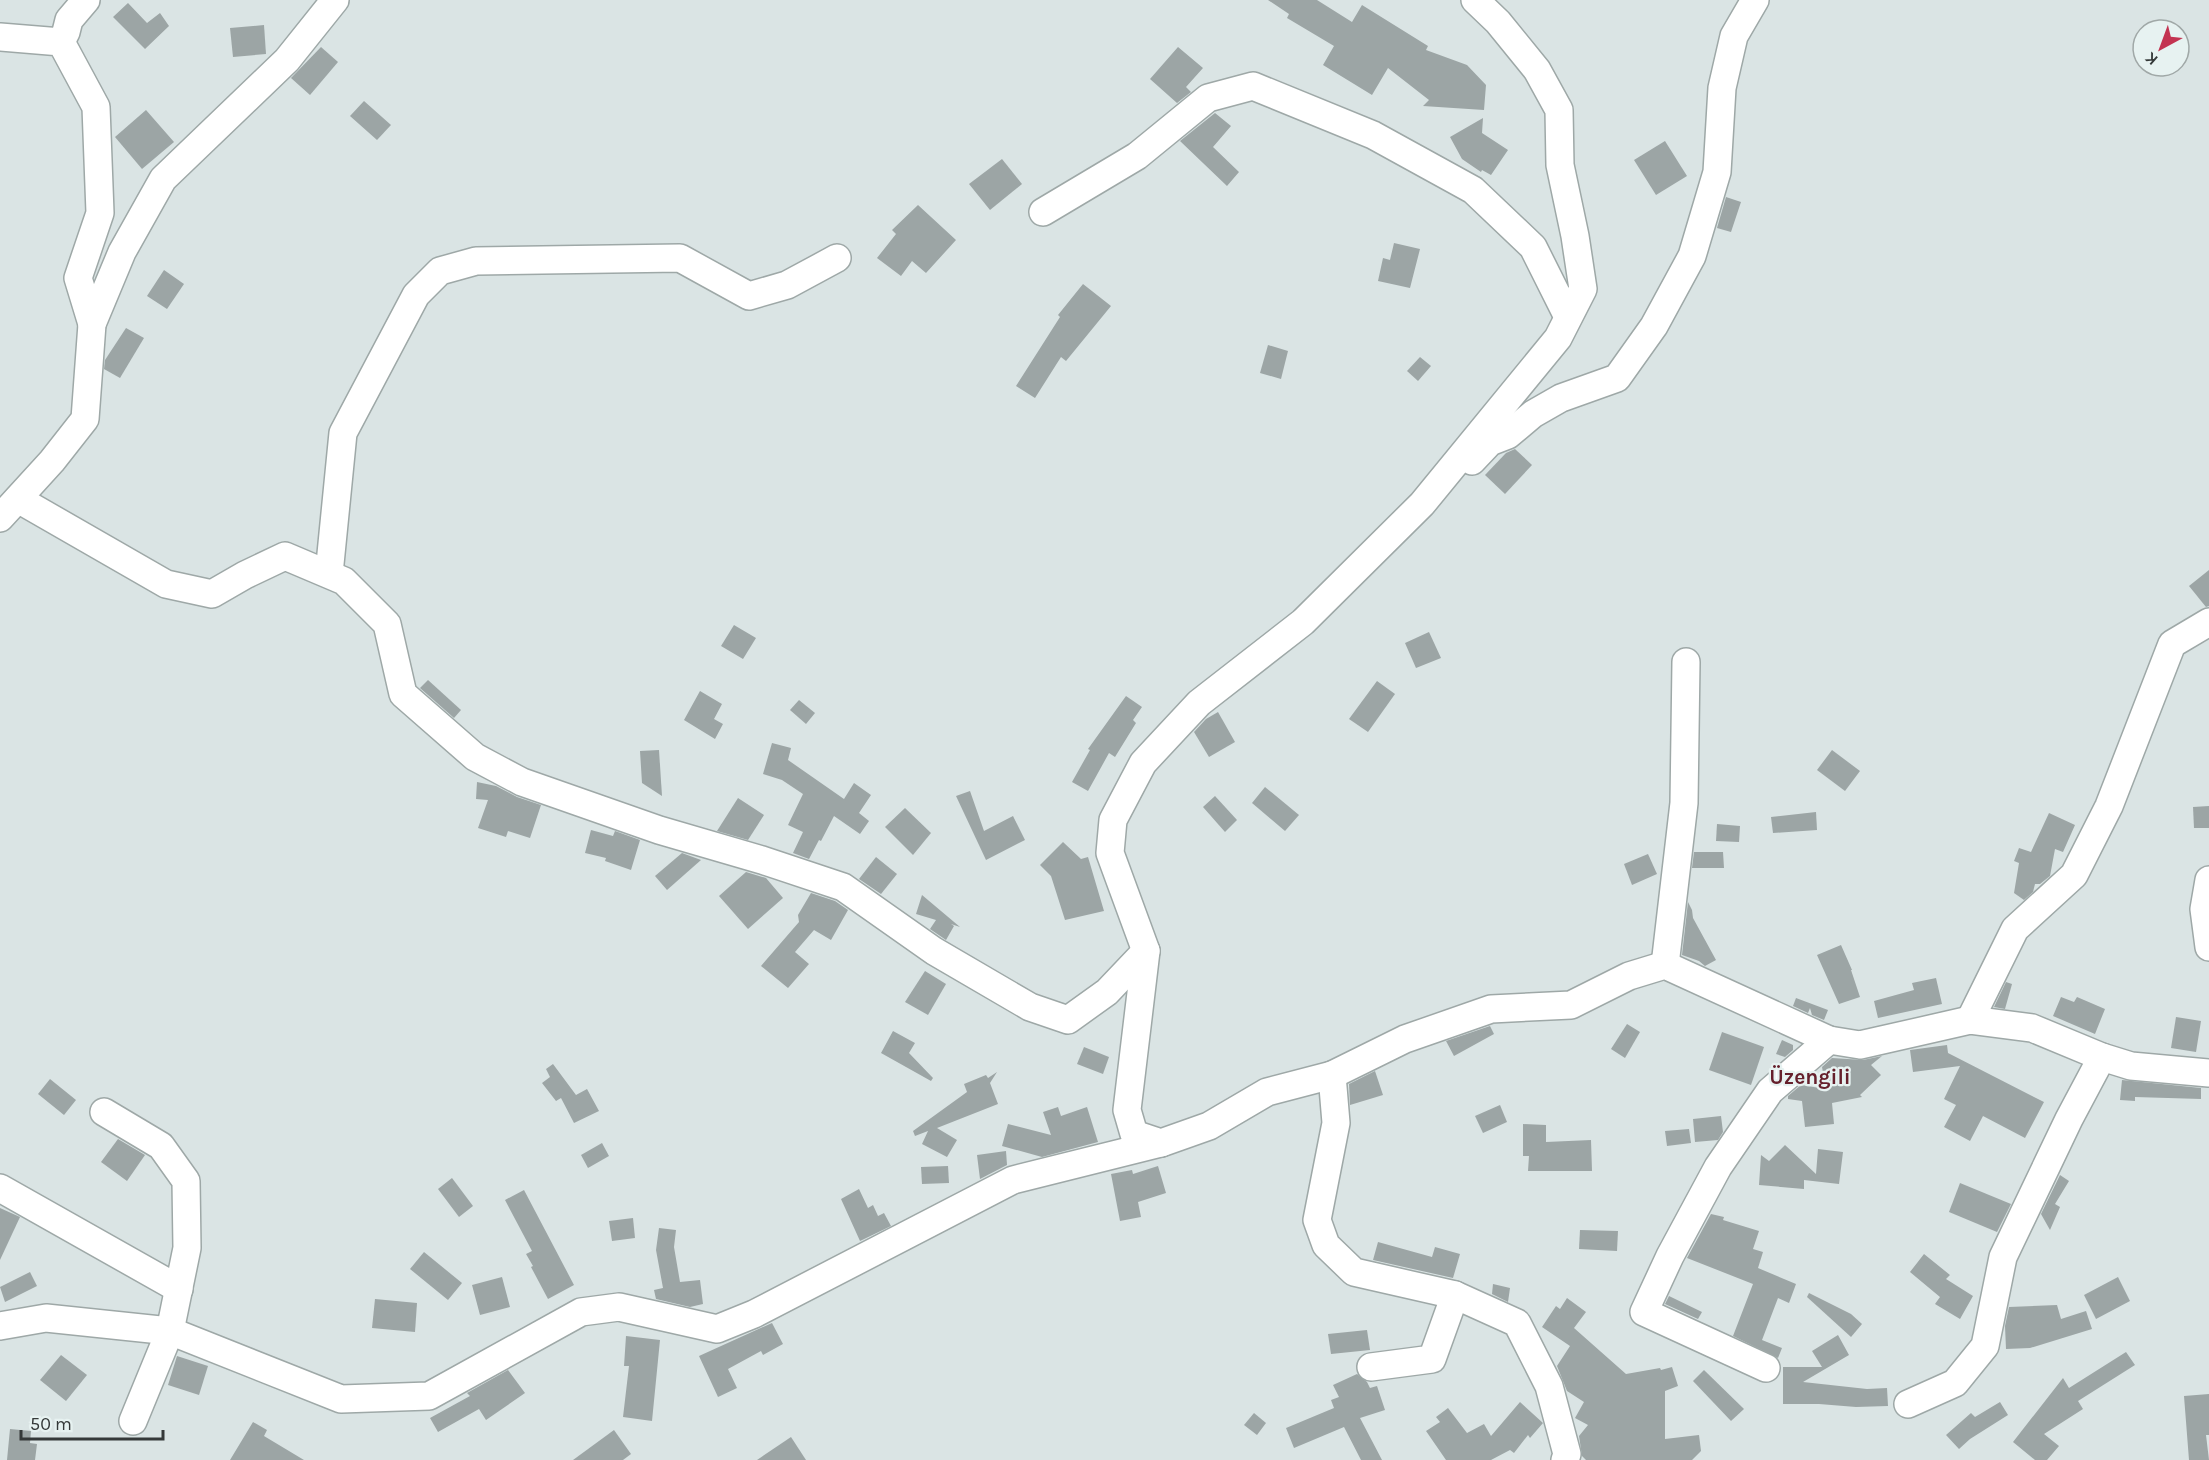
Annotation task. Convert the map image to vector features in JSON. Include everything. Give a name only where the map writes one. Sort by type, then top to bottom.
[{"type":"street","points":[[61,42],[69,20],[86,0]]},
{"type":"street","points":[[0,518],[52,461],[85,419],[92,324],[122,252],[163,179],[287,60],[335,0]]},
{"type":"street","points":[[1161,1143],[1134,1134],[1127,1110],[1146,951],[1110,853],[1113,820],[1143,763],[1199,703],[1303,622],[1423,502],[1558,338],[1583,289],[1560,165],[1559,110],[1537,70],[1498,22],[1475,0]]},
{"type":"street","points":[[1423,502],[1436,495],[1490,442],[1508,435],[1533,414],[1561,398],[1617,378],[1654,326],[1692,256],[1717,171],[1722,88],[1734,36],[1755,0]]},
{"type":"street","points":[[0,37],[61,42]]},
{"type":"street","points":[[61,42],[96,107],[100,213],[78,278],[92,324]]},
{"type":"street","points":[[1043,212],[1137,156],[1208,98],[1252,86],[1373,135],[1473,190],[1533,247],[1568,317]]},
{"type":"street","points":[[329,574],[343,433],[416,295],[440,271],[476,261],[680,258],[749,296],[787,285],[837,258]]},
{"type":"street","points":[[18,499],[166,584],[212,594],[285,556],[344,581],[387,624],[403,694],[475,757],[522,782],[659,830],[762,860],[843,887],[934,951],[1030,1007],[1068,1020],[1107,992],[1146,951]]},
{"type":"street","points":[[1970,1020],[2015,929],[2074,875],[2109,806],[2172,644],[2209,622]]},
{"type":"street","points":[[1665,965],[1684,802],[1686,662]]},
{"type":"street","points":[[2209,880],[2204,909],[2209,946]]},
{"type":"street","points":[[0,1326],[46,1318],[170,1331],[341,1399],[429,1396],[581,1312],[619,1307],[717,1329],[754,1314],[1013,1180],[1161,1143],[1209,1126],[1267,1092],[1332,1075],[1405,1039],[1491,1009],[1571,1005],[1629,976],[1665,965],[1829,1040],[1860,1045],[1970,1020],[2032,1028],[2102,1057],[2131,1066],[2209,1073]]},
{"type":"street","points":[[1766,1368],[1644,1312],[1670,1256],[1718,1167],[1770,1090],[1829,1040]]},
{"type":"street","points":[[1908,1404],[1955,1383],[1985,1346],[2002,1257],[2102,1057]]},
{"type":"street","points":[[1332,1075],[1336,1123],[1317,1220],[1326,1245],[1354,1272],[1455,1295],[1518,1323],[1549,1386],[1567,1455],[1565,1460]]},
{"type":"street","points":[[104,1112],[161,1146],[186,1181],[187,1248],[170,1331],[133,1421]]},
{"type":"street","points":[[0,1188],[179,1289]]},
{"type":"street","points":[[1371,1366],[1432,1359],[1455,1295]]},
{"type":"building","points":[[1268,0],[1317,0],[1352,22],[1362,5],[1428,46],[1426,50],[1467,65],[1486,85],[1484,110],[1423,106],[1429,100],[1388,68],[1372,95],[1323,65],[1334,46],[1287,18],[1289,14]]},
{"type":"building","points":[[128,3],[147,23],[160,13],[169,26],[145,49],[113,17]]},
{"type":"building","points":[[264,25],[266,54],[233,57],[230,28]]},
{"type":"building","points":[[321,47],[338,62],[310,95],[291,78]]},
{"type":"building","points":[[1178,47],[1203,68],[1186,87],[1191,92],[1177,103],[1150,79]]},
{"type":"building","points":[[364,101],[391,125],[377,140],[350,116]]},
{"type":"building","points":[[146,110],[174,142],[142,169],[115,137]]},
{"type":"building","points":[[1215,113],[1231,126],[1213,147],[1239,172],[1227,186],[1180,141]]},
{"type":"building","points":[[1483,118],[1482,133],[1508,150],[1491,175],[1482,170],[1481,172],[1462,159],[1450,137]]},
{"type":"building","points":[[1665,141],[1687,176],[1656,195],[1634,160]]},
{"type":"building","points":[[1002,159],[1022,184],[990,210],[969,184]]},
{"type":"building","points":[[1726,197],[1741,202],[1731,232],[1717,228]]},
{"type":"building","points":[[918,205],[956,240],[926,273],[912,261],[901,276],[877,258],[896,234],[892,230]]},
{"type":"building","points":[[1394,243],[1420,249],[1410,288],[1378,281],[1383,258],[1390,260]]},
{"type":"building","points":[[164,270],[184,284],[167,309],[147,296]]},
{"type":"building","points":[[1083,284],[1111,306],[1066,361],[1061,357],[1035,398],[1016,386],[1060,317],[1058,315]]},
{"type":"building","points":[[126,328],[144,338],[120,378],[104,369],[105,360]]},
{"type":"building","points":[[1268,345],[1288,351],[1281,379],[1260,373]]},
{"type":"building","points":[[1420,357],[1431,366],[1418,381],[1407,371]]},
{"type":"building","points":[[1515,449],[1532,465],[1505,494],[1485,475],[1506,453]]},
{"type":"building","points":[[2209,570],[2209,606],[2206,607],[2189,586]]},
{"type":"building","points":[[734,625],[756,638],[743,659],[721,646]]},
{"type":"building","points":[[1429,632],[1441,658],[1416,668],[1405,643]]},
{"type":"building","points":[[428,680],[461,710],[454,718],[420,688]]},
{"type":"building","points":[[1377,681],[1395,694],[1368,732],[1349,719]]},
{"type":"building","points":[[700,691],[722,704],[714,719],[723,724],[715,739],[684,720]]},
{"type":"building","points":[[1126,696],[1142,707],[1133,720],[1136,723],[1115,757],[1109,753],[1088,791],[1072,782],[1090,750],[1088,749]]},
{"type":"building","points":[[799,700],[815,713],[806,724],[790,710]]},
{"type":"building","points":[[1218,712],[1235,742],[1209,757],[1194,732],[1206,719]]},
{"type":"building","points":[[772,743],[791,748],[788,760],[844,799],[854,783],[871,795],[859,813],[869,821],[860,834],[834,816],[809,859],[793,853],[803,832],[788,825],[803,794],[782,780],[763,774]]},
{"type":"building","points":[[659,750],[662,796],[642,783],[640,751]]},
{"type":"building","points":[[1832,750],[1860,771],[1845,791],[1817,770]]},
{"type":"building","points":[[477,782],[496,786],[517,797],[541,805],[530,838],[508,831],[506,837],[478,828],[488,800],[476,799]]},
{"type":"building","points":[[1265,787],[1299,815],[1285,831],[1252,803]]},
{"type":"building","points":[[970,791],[984,831],[1013,816],[1025,840],[986,860],[956,796]]},
{"type":"building","points":[[1215,796],[1237,820],[1225,832],[1203,807]]},
{"type":"building","points":[[738,798],[764,815],[748,840],[717,831]]},
{"type":"building","points":[[2209,806],[2209,828],[2194,828],[2193,807]]},
{"type":"building","points":[[905,808],[931,833],[913,855],[885,827]]},
{"type":"building","points":[[1816,812],[1817,830],[1773,833],[1771,817]]},
{"type":"building","points":[[2049,813],[2075,825],[2063,852],[2055,849],[2050,876],[2040,884],[2035,884],[2033,892],[2024,900],[2014,893],[2019,863],[2014,861],[2019,848],[2031,852]]},
{"type":"building","points":[[1717,824],[1740,826],[1739,842],[1716,841]]},
{"type":"building","points":[[591,830],[613,836],[615,831],[640,840],[631,870],[605,861],[606,858],[585,853]]},
{"type":"building","points":[[1063,842],[1081,859],[1088,857],[1104,911],[1065,920],[1051,876],[1040,865]]},
{"type":"building","points":[[1694,852],[1723,852],[1724,868],[1692,868]]},
{"type":"building","points":[[682,853],[701,860],[667,890],[655,876]]},
{"type":"building","points":[[1648,854],[1657,874],[1632,885],[1624,864]]},
{"type":"building","points":[[876,857],[897,874],[881,894],[859,879]]},
{"type":"building","points":[[746,872],[766,878],[783,898],[748,929],[719,896]]},
{"type":"building","points":[[811,893],[835,901],[848,910],[831,940],[814,930],[795,952],[809,964],[788,988],[761,966],[799,922],[798,915]]},
{"type":"building","points":[[922,895],[960,927],[951,924],[954,926],[946,940],[930,929],[936,920],[916,914]]},
{"type":"building","points":[[1688,902],[1693,918],[1716,960],[1705,966],[1699,961],[1682,955]]},
{"type":"building","points":[[1841,945],[1860,997],[1839,1004],[1817,955]]},
{"type":"building","points":[[925,971],[946,984],[928,1015],[905,1002]]},
{"type":"building","points":[[1936,978],[1942,1004],[1878,1018],[1874,1001],[1914,990],[1912,983]]},
{"type":"building","points":[[2006,982],[2012,984],[2005,1009],[1994,1007]]},
{"type":"building","points":[[2061,997],[2074,1002],[2077,997],[2105,1009],[2095,1034],[2053,1016]]},
{"type":"building","points":[[1796,998],[1828,1010],[1824,1020],[1812,1015],[1810,1008],[1808,1013],[1793,1006]]},
{"type":"building","points":[[2176,1017],[2201,1021],[2196,1052],[2171,1048]]},
{"type":"building","points":[[1627,1024],[1640,1032],[1625,1058],[1611,1049]]},
{"type":"building","points":[[1490,1026],[1494,1034],[1454,1056],[1446,1041]]},
{"type":"building","points":[[893,1031],[915,1043],[909,1053],[933,1078],[931,1081],[881,1053]]},
{"type":"building","points":[[1722,1032],[1764,1047],[1751,1085],[1709,1070]]},
{"type":"building","points":[[1782,1040],[1793,1045],[1793,1050],[1785,1057],[1776,1054]]},
{"type":"building","points":[[1947,1045],[1948,1053],[2044,1102],[2025,1138],[1983,1116],[1970,1141],[1944,1127],[1956,1105],[1944,1099],[1960,1066],[1913,1072],[1910,1050]]},
{"type":"building","points":[[1084,1047],[1109,1057],[1103,1074],[1077,1064]]},
{"type":"building","points":[[1882,1056],[1871,1065],[1881,1075],[1860,1095],[1862,1097],[1832,1103],[1834,1124],[1805,1127],[1802,1101],[1788,1099],[1788,1096],[1801,1085],[1826,1089],[1822,1067],[1832,1058],[1863,1060]]},
{"type":"building","points":[[553,1064],[576,1095],[587,1089],[599,1111],[574,1123],[561,1098],[556,1101],[542,1083],[550,1077],[546,1069]]},
{"type":"building","points":[[1375,1071],[1383,1095],[1350,1105],[1349,1084]]},
{"type":"building","points":[[997,1072],[990,1083],[998,1104],[937,1128],[957,1140],[947,1157],[922,1144],[928,1131],[915,1136],[913,1131],[967,1092],[964,1084],[986,1075],[988,1078]]},
{"type":"building","points":[[50,1079],[76,1100],[64,1115],[38,1094]]},
{"type":"building","points":[[2122,1080],[2201,1088],[2201,1099],[2135,1097],[2135,1101],[2120,1100]]},
{"type":"building","points":[[1500,1105],[1507,1122],[1483,1133],[1475,1116]]},
{"type":"building","points":[[1058,1107],[1061,1116],[1087,1107],[1098,1142],[1042,1157],[1002,1146],[1008,1124],[1051,1135],[1043,1112]]},
{"type":"building","points":[[1721,1116],[1723,1132],[1718,1140],[1695,1142],[1693,1119]]},
{"type":"building","points":[[1523,1124],[1546,1125],[1546,1142],[1591,1140],[1592,1171],[1528,1171],[1529,1156],[1523,1156]]},
{"type":"building","points":[[1689,1129],[1691,1143],[1667,1146],[1665,1131]]},
{"type":"building","points":[[118,1139],[145,1155],[127,1181],[101,1162]]},
{"type":"building","points":[[602,1143],[609,1156],[588,1168],[581,1155]]},
{"type":"building","points":[[1785,1145],[1816,1174],[1818,1149],[1843,1152],[1839,1184],[1804,1180],[1804,1189],[1759,1185],[1761,1155],[1769,1161]]},
{"type":"building","points":[[1006,1151],[1007,1165],[980,1179],[977,1155]]},
{"type":"building","points":[[948,1166],[949,1183],[922,1184],[921,1167]]},
{"type":"building","points":[[1158,1166],[1166,1193],[1138,1202],[1141,1217],[1120,1221],[1111,1174],[1132,1170],[1133,1174]]},
{"type":"building","points":[[2060,1175],[2069,1181],[2055,1204],[2060,1207],[2050,1230],[2041,1214]]},
{"type":"building","points":[[452,1178],[473,1206],[459,1217],[438,1189]]},
{"type":"building","points":[[1960,1183],[2011,1204],[1997,1232],[1949,1212]]},
{"type":"building","points":[[859,1189],[868,1208],[873,1205],[878,1216],[884,1213],[891,1226],[860,1241],[841,1199]]},
{"type":"building","points":[[524,1190],[574,1285],[548,1299],[526,1254],[532,1251],[505,1200]]},
{"type":"building","points":[[0,1208],[20,1217],[0,1260]]},
{"type":"building","points":[[1711,1214],[1759,1231],[1753,1249],[1763,1252],[1758,1268],[1796,1284],[1789,1303],[1778,1298],[1762,1340],[1782,1348],[1778,1358],[1733,1336],[1753,1284],[1687,1258]]},
{"type":"building","points":[[633,1218],[635,1238],[612,1241],[609,1221]]},
{"type":"building","points":[[659,1228],[676,1230],[674,1247],[680,1282],[700,1280],[703,1304],[690,1307],[656,1299],[654,1290],[663,1288],[656,1250]]},
{"type":"building","points":[[1580,1230],[1618,1231],[1617,1251],[1579,1249]]},
{"type":"building","points":[[1378,1242],[1432,1257],[1435,1247],[1460,1254],[1453,1278],[1373,1260]]},
{"type":"building","points":[[424,1252],[462,1283],[448,1300],[410,1269]]},
{"type":"building","points":[[1924,1254],[1950,1275],[1946,1279],[1973,1296],[1960,1319],[1935,1304],[1940,1297],[1910,1272]]},
{"type":"building","points":[[30,1272],[37,1286],[5,1302],[0,1287]]},
{"type":"building","points":[[502,1277],[510,1307],[480,1315],[472,1285]]},
{"type":"building","points":[[2118,1277],[2130,1301],[2096,1319],[2084,1295]]},
{"type":"building","points":[[1493,1284],[1510,1288],[1508,1302],[1492,1294]]},
{"type":"building","points":[[1809,1293],[1851,1314],[1862,1324],[1851,1337],[1807,1297]]},
{"type":"building","points":[[1669,1296],[1702,1312],[1698,1319],[1665,1304]]},
{"type":"building","points":[[1567,1298],[1586,1312],[1574,1328],[1626,1374],[1672,1367],[1678,1386],[1665,1391],[1665,1439],[1699,1435],[1701,1451],[1692,1460],[1586,1460],[1582,1456],[1579,1436],[1588,1425],[1575,1418],[1584,1402],[1567,1391],[1557,1366],[1570,1346],[1542,1327],[1556,1306],[1560,1309]]},
{"type":"building","points":[[375,1299],[417,1303],[415,1332],[372,1328]]},
{"type":"building","points":[[2057,1305],[2061,1319],[2086,1311],[2092,1329],[2030,1348],[2006,1349],[2005,1326],[2009,1307]]},
{"type":"building","points":[[772,1323],[783,1344],[763,1355],[761,1351],[728,1369],[737,1388],[718,1397],[699,1356]]},
{"type":"building","points":[[1367,1330],[1370,1350],[1331,1354],[1328,1334]]},
{"type":"building","points":[[1838,1335],[1849,1355],[1803,1382],[1867,1389],[1887,1388],[1888,1406],[1783,1404],[1783,1367],[1822,1367],[1812,1351]]},
{"type":"building","points":[[626,1336],[660,1340],[652,1421],[623,1417],[629,1366],[624,1366]]},
{"type":"building","points":[[2126,1352],[2135,1365],[2078,1401],[2083,1409],[2044,1434],[2059,1446],[2047,1460],[2035,1460],[2013,1442],[2063,1378],[2069,1388]]},
{"type":"building","points":[[61,1355],[87,1375],[66,1401],[40,1380]]},
{"type":"building","points":[[177,1356],[208,1366],[199,1395],[168,1385]]},
{"type":"building","points":[[508,1370],[525,1393],[486,1420],[479,1409],[438,1432],[430,1418],[470,1396],[467,1393]]},
{"type":"building","points":[[1704,1370],[1744,1409],[1731,1421],[1693,1381]]},
{"type":"building","points":[[1357,1374],[1367,1382],[1370,1388],[1377,1386],[1385,1410],[1360,1418],[1382,1460],[1361,1460],[1344,1427],[1294,1448],[1286,1428],[1334,1408],[1331,1400],[1339,1397],[1333,1385]]},
{"type":"building","points":[[2209,1394],[2209,1435],[2206,1435],[2209,1460],[2189,1460],[2184,1396]]},
{"type":"building","points":[[1520,1402],[1543,1423],[1530,1438],[1528,1435],[1514,1453],[1510,1450],[1491,1460],[1446,1460],[1426,1431],[1440,1422],[1436,1417],[1448,1408],[1467,1433],[1484,1424],[1491,1436]]},
{"type":"building","points":[[2000,1402],[2008,1415],[1970,1439],[1959,1449],[1946,1435],[1971,1413],[1975,1417]]},
{"type":"building","points":[[1254,1413],[1266,1423],[1257,1435],[1244,1425]]},
{"type":"building","points":[[253,1422],[267,1430],[264,1436],[304,1460],[230,1460]]},
{"type":"building","points":[[10,1429],[31,1431],[30,1443],[37,1444],[35,1460],[7,1460]]},
{"type":"building","points":[[614,1430],[631,1454],[623,1460],[573,1460]]},
{"type":"building","points":[[791,1437],[806,1460],[757,1460]]},
{"type":"district","name":"Üzengili","points":[[1810,1077]]}]
